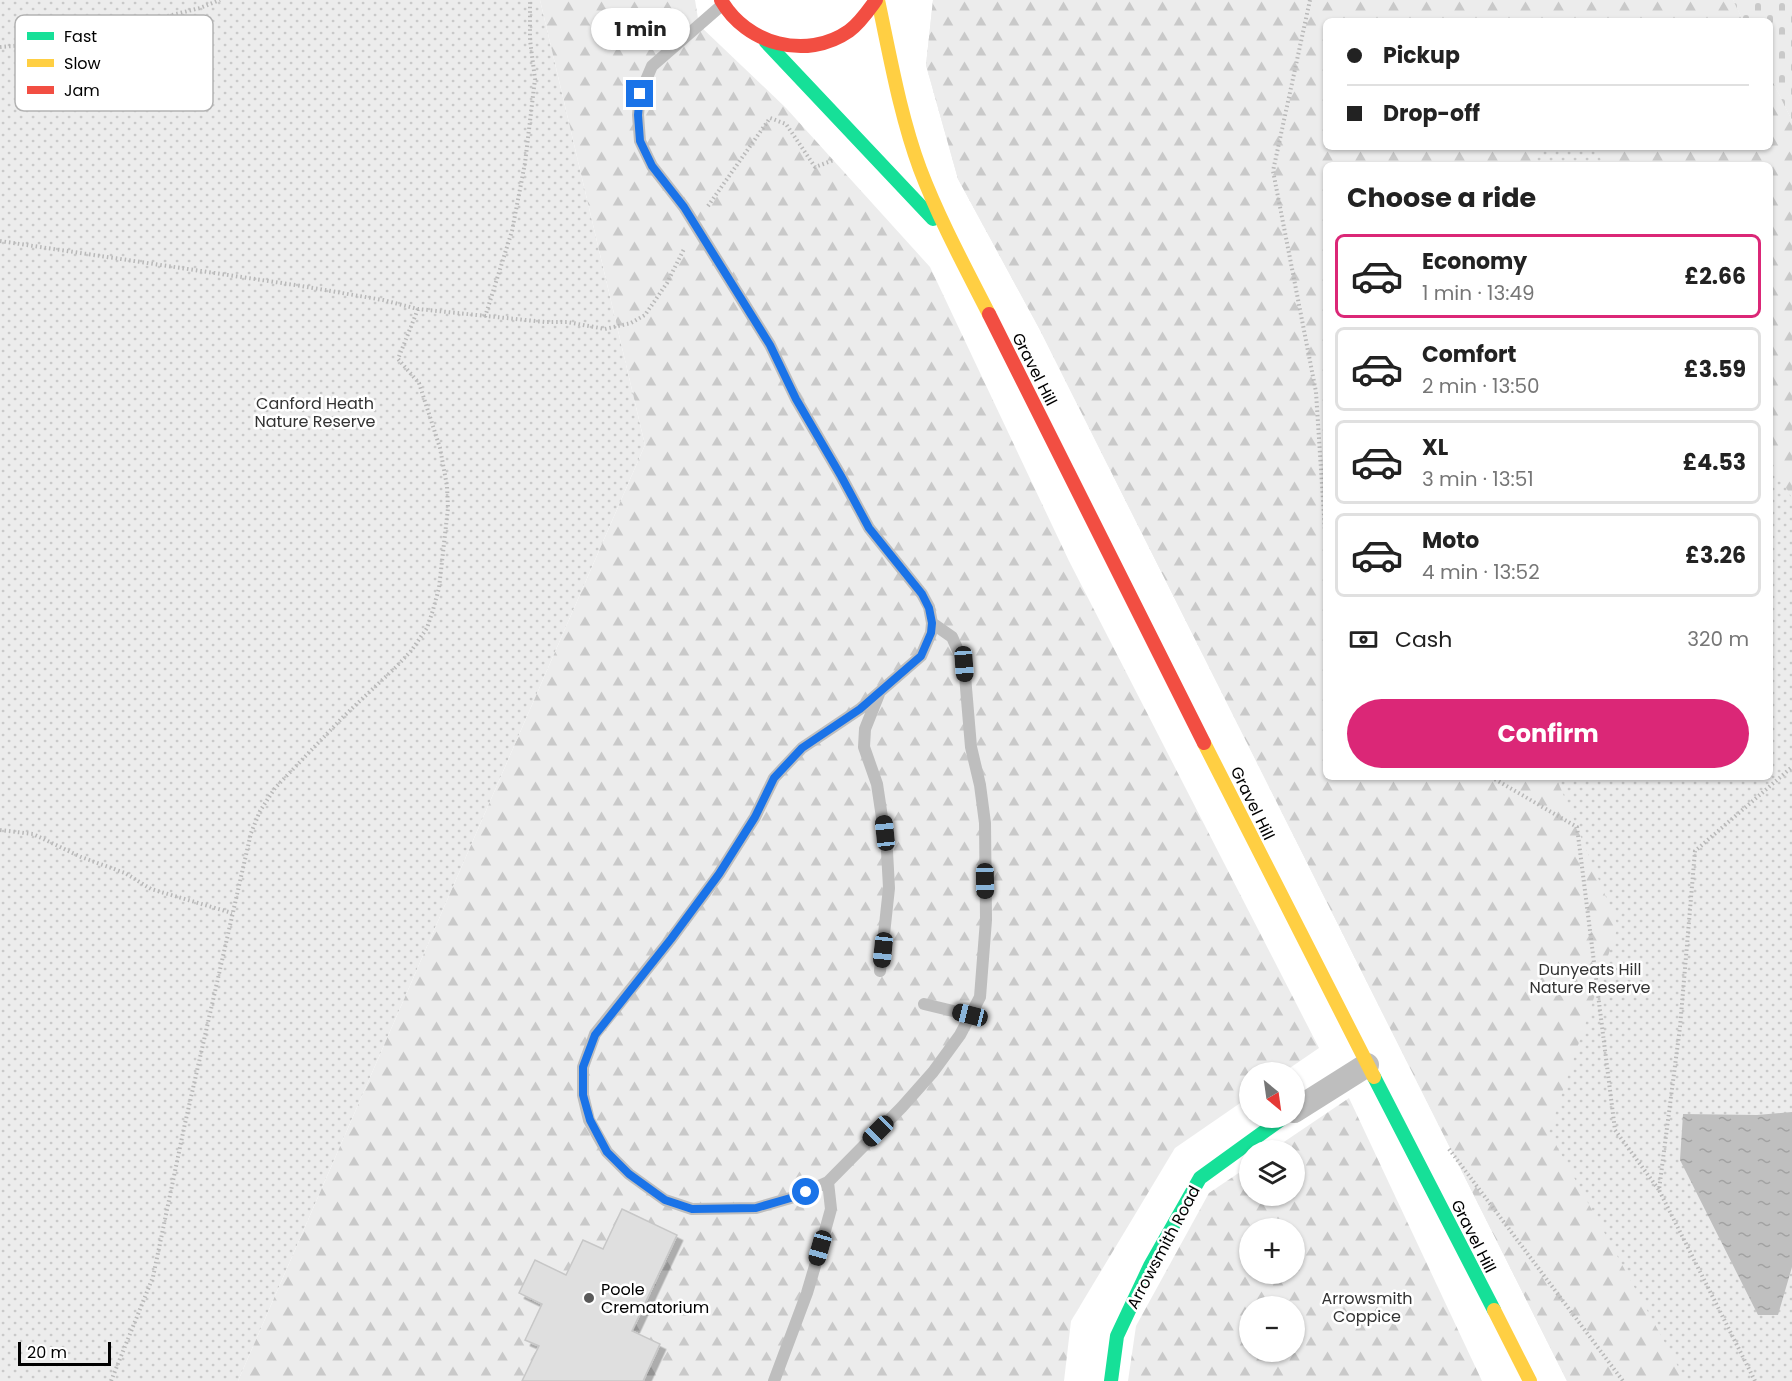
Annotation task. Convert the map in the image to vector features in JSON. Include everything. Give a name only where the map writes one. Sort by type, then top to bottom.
[{"type":"main road","points":[[722,2],[741,27],[766,42],[792,47],[818,45],[843,36],[863,19],[877,0]]},
{"type":"main road","name":"Gravel Hill","points":[[877,0],[920,169],[951,238],[1367,1065],[1530,1381]]},
{"type":"main road","name":"Gravel Hill","points":[[766,42],[951,238]]},
{"type":"main road","name":"Arrowsmith Road","points":[[1111,1381],[1117,1336],[1150,1266],[1200,1178],[1269,1128]]},
{"type":"street","points":[[1305,1104],[1367,1065]]},
{"type":"lane","points":[[722,2],[652,66],[640,94],[638,115],[640,141],[652,166],[684,207],[770,345],[796,399],[869,528],[922,594],[929,608],[932,623],[931,633],[921,656],[860,709],[802,748],[774,778],[755,817],[719,874],[595,1035],[583,1067],[583,1095],[590,1120],[607,1152],[629,1174],[665,1200],[692,1209],[756,1208],[794,1197],[828,1182],[933,1072],[960,1035],[980,997],[986,920],[985,823],[980,785],[971,747],[964,664],[952,637],[932,623]]},
{"type":"lane","points":[[880,692],[865,729],[864,747],[877,784],[887,851],[889,888],[880,971]]},
{"type":"lane","points":[[924,1004],[970,1015]]},
{"type":"lane","points":[[774,1381],[807,1293],[823,1239],[831,1209],[828,1182]]},
{"type":"path","points":[[172,15],[220,0]]},
{"type":"path","points":[[485,317],[512,231],[525,163],[535,80],[530,40],[530,0]]},
{"type":"path","points":[[1310,0],[1273,171],[1316,392],[1323,500]]},
{"type":"path","points":[[0,47],[15,46]]},
{"type":"path","points":[[0,241],[295,285],[382,300],[418,309],[485,317],[567,322],[605,329],[631,323],[645,315],[667,283],[695,224],[770,118],[786,124],[815,167],[847,155],[860,140]]},
{"type":"path","points":[[111,1381],[153,1277],[232,913],[251,833],[260,811],[275,788],[411,651],[427,628],[433,610],[448,508],[447,486],[440,448],[419,383],[398,359],[418,309]]},
{"type":"path","points":[[1659,1190],[1680,1027],[1695,851],[1792,767]]},
{"type":"path","points":[[1496,780],[1577,827],[1615,1130],[1659,1190],[1755,1381]]},
{"type":"path","points":[[0,830],[33,834],[81,857],[125,873],[151,889],[232,913]]},
{"type":"path","points":[[1444,1142],[1623,1381]]},
{"type":"green space","name":"Canford Heath Nature Reserve","points":[[0,0],[540,0],[645,445],[238,1381],[0,1381]]},
{"type":"green space","points":[[540,0],[695,0],[699,25],[786,108],[930,267],[1069,561],[1319,1048],[1299,1062],[1239,1062],[1239,1104],[1175,1148],[1071,1321],[1064,1381],[238,1381],[645,445]]},
{"type":"green space","name":"Dunyeats Hill Nature Reserve","points":[[933,0],[1733,0],[1742,18],[1323,18],[1323,150],[1773,150],[1773,82],[1792,121],[1792,1381],[1567,1381],[1040,330],[958,179],[926,65]]},
{"type":"green space","name":"Dunyeats Hill Nature Reserve","points":[[933,0],[1733,0],[1742,18],[1323,18],[1323,150],[1538,150],[1536,162],[1323,162],[1323,780],[1557,780],[1618,926],[1549,1132],[1686,1381],[1567,1381],[1040,330],[958,179],[926,65]]},
{"type":"green space","points":[[1733,0],[1792,0],[1792,121],[1773,82],[1773,18],[1742,18]]},
{"type":"green space","points":[[1773,82],[1792,121],[1792,498],[1773,464],[1773,162],[1602,162],[1596,150],[1773,150]]},
{"type":"green space","name":"Arrowsmith Coppice","points":[[1349,1098],[1482,1381],[1128,1381],[1136,1326],[1209,1193],[1239,1173],[1239,1206],[1305,1206],[1305,1140],[1287,1140]]},
{"type":"water","points":[[1792,1112],[1792,1267],[1778,1315],[1758,1315],[1680,1160],[1683,1114],[1757,1115]]},
{"type":"building","name":"Poole Crematorium","points":[[622,1209],[677,1235],[632,1331],[660,1344],[643,1381],[522,1381],[539,1346],[525,1340],[542,1304],[519,1293],[535,1260],[566,1275],[583,1240],[603,1249]]},
{"type":"traffic: fast","points":[[766,42],[933,219]]},
{"type":"traffic: fast","points":[[1374,1077],[1494,1310]]},
{"type":"traffic: fast","points":[[1111,1381],[1117,1336],[1150,1266],[1200,1178],[1269,1128]]},
{"type":"traffic: slow","points":[[878,0],[901,107],[920,169],[944,224],[989,314]]},
{"type":"traffic: slow","points":[[1204,743],[1374,1077]]},
{"type":"traffic: slow","points":[[1494,1310],[1530,1381]]},
{"type":"traffic: jam","points":[[721,0],[746,28],[761,37],[796,46],[814,45],[832,40],[849,31],[876,0]]},
{"type":"traffic: jam","points":[[989,314],[1204,743]]},
{"type":"place","name":"Poole Crematorium","points":[[589,1298]]},
{"type":"route","points":[[640,94],[638,115],[640,141],[652,166],[684,207],[770,345],[796,399],[869,528],[922,594],[929,608],[932,623],[931,633],[921,656],[860,709],[802,748],[774,778],[755,817],[719,874],[595,1035],[583,1067],[583,1095],[590,1120],[607,1152],[629,1174],[665,1200],[692,1209],[756,1208],[806,1192]]}]
